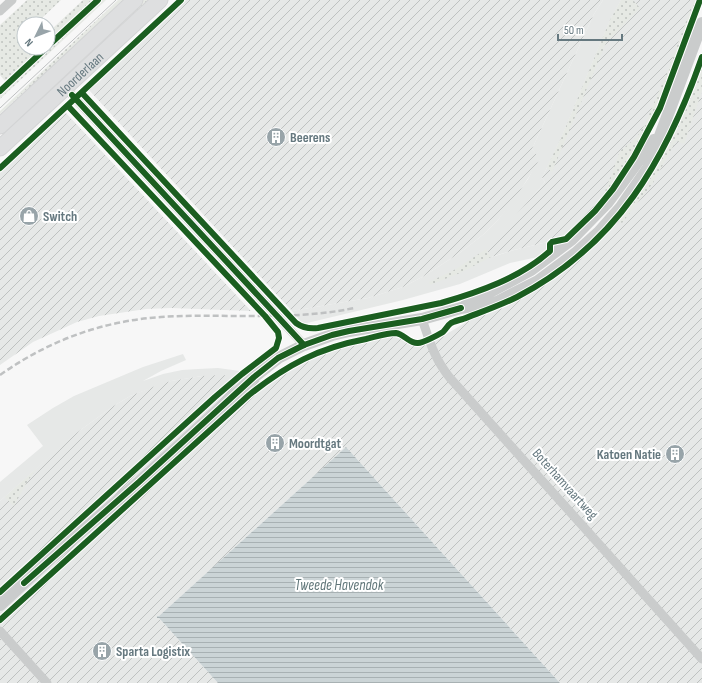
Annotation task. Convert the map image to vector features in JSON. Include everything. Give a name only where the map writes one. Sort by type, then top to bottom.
[{"type":"main road","name":"Noorderlaan","points":[[0,126],[136,0]]},
{"type":"main road","name":"Noorderlaan","points":[[0,148],[160,0]]},
{"type":"street","points":[[0,11],[12,0]]},
{"type":"street","points":[[0,605],[51,558],[139,482],[254,376],[278,358],[320,338],[349,331],[422,319],[461,308],[497,302],[512,295],[554,270],[583,248],[613,217],[636,188],[648,168],[702,24]]},
{"type":"street","points":[[72,95],[304,345]]},
{"type":"street","name":"Boterhamvaartweg","points":[[422,319],[434,355],[450,378],[702,658]]},
{"type":"street","points":[[0,631],[47,683]]},
{"type":"shaded area","points":[[27,0],[61,0],[44,16],[16,16],[16,56],[32,56],[5,81],[0,75],[0,25]]},
{"type":"shaded area","points":[[83,0],[92,0],[56,34],[56,25]]},
{"type":"shaded area","points":[[102,0],[106,0],[56,47],[56,43]]},
{"type":"shaded area","points":[[118,0],[128,0],[37,85],[28,88],[0,114],[0,111]]},
{"type":"shaded area","points":[[143,0],[152,0],[42,99],[43,94]]},
{"type":"shaded area","points":[[186,0],[603,0],[594,14],[532,149],[540,158],[514,200],[498,220],[484,234],[461,252],[424,276],[403,287],[368,298],[292,311],[89,90]]},
{"type":"shaded area","points":[[603,0],[621,0],[610,20],[562,136],[542,178],[545,182],[523,207],[492,257],[564,238],[538,257],[510,263],[460,284],[403,300],[303,324],[292,311],[368,298],[403,287],[424,276],[461,252],[484,234],[498,220],[528,179],[539,158],[532,149],[594,14]]},
{"type":"shaded area","points":[[621,0],[698,0],[655,115],[617,182],[574,230],[564,238],[491,257],[486,249],[545,182],[542,178],[562,136],[610,20]]},
{"type":"shaded area","points":[[621,0],[633,0],[640,8],[606,43],[552,172],[547,167],[562,136],[610,20]]},
{"type":"shaded area","points":[[694,0],[698,0],[667,86],[655,114],[631,160],[601,202],[620,151],[637,137],[645,124],[668,70]]},
{"type":"shaded area","points":[[42,56],[46,56],[0,99],[0,95]]},
{"type":"shaded area","points":[[702,63],[702,683],[560,683],[346,447],[157,618],[159,618],[218,683],[0,683],[0,501],[62,445],[112,407],[130,396],[158,385],[171,381],[202,376],[221,375],[235,376],[267,383],[291,367],[310,357],[333,349],[391,336],[399,338],[412,346],[418,346],[438,339],[475,317],[506,306],[548,279],[601,238],[618,221],[658,165],[689,98]]},
{"type":"shaded area","points":[[702,63],[702,91],[684,144],[676,141],[653,183],[622,223],[618,221],[644,187],[664,153],[693,89]]},
{"type":"shaded area","points":[[65,112],[251,311],[171,308],[146,309],[99,316],[77,322],[33,342],[0,365],[0,173]]},
{"type":"shaded area","points":[[486,249],[491,257],[460,273],[430,285],[429,282],[456,269]]},
{"type":"shaded area","points":[[183,354],[186,360],[143,381],[163,374],[182,370],[218,368],[240,371],[235,376],[202,376],[171,381],[130,396],[75,434],[0,501],[0,482],[43,446],[27,425],[74,396],[143,367]]},
{"type":"shaded area","points":[[37,468],[27,482],[14,506],[5,497]]},
{"type":"water","name":"Tweede Havendok","points":[[346,447],[560,683],[218,683],[159,618],[157,618],[157,616],[159,616]]},
{"type":"tram line","points":[[0,108],[116,0]]},
{"type":"railway","points":[[0,375],[37,352],[56,343],[97,328],[139,319],[171,316],[298,315],[326,313],[354,308]]},
{"type":"cycle path","points":[[56,39],[98,0]]},
{"type":"cycle path","points":[[0,168],[181,0]]},
{"type":"cycle path","points":[[82,93],[296,323],[307,328],[318,328],[441,303],[484,289],[526,269],[550,251],[550,244],[552,242],[566,239],[595,211],[613,189],[634,157],[660,108],[700,0]]},
{"type":"cycle path","points":[[0,91],[37,56]]},
{"type":"cycle path","points":[[0,620],[249,395],[290,366],[333,347],[381,335],[396,333],[402,335],[410,341],[420,343],[443,332],[451,323],[490,309],[517,297],[552,276],[583,252],[610,225],[634,196],[654,164],[672,131],[688,95],[702,57]]},
{"type":"cycle path","points":[[72,95],[304,345]]},
{"type":"cycle path","points":[[0,592],[215,397],[276,348],[279,338],[278,332],[265,316],[68,106]]},
{"type":"cycle path","points":[[24,583],[139,482],[254,377],[278,358],[304,345],[332,335],[422,319],[461,308]]},
{"type":"place","name":"Beerens","points":[[276,137]]},
{"type":"place","name":"Switch","points":[[29,216]]},
{"type":"place","name":"Moordtgat","points":[[275,443]]},
{"type":"place","name":"Katoen Natie","points":[[675,454]]},
{"type":"place","name":"Sparta Logistix","points":[[102,651]]}]
